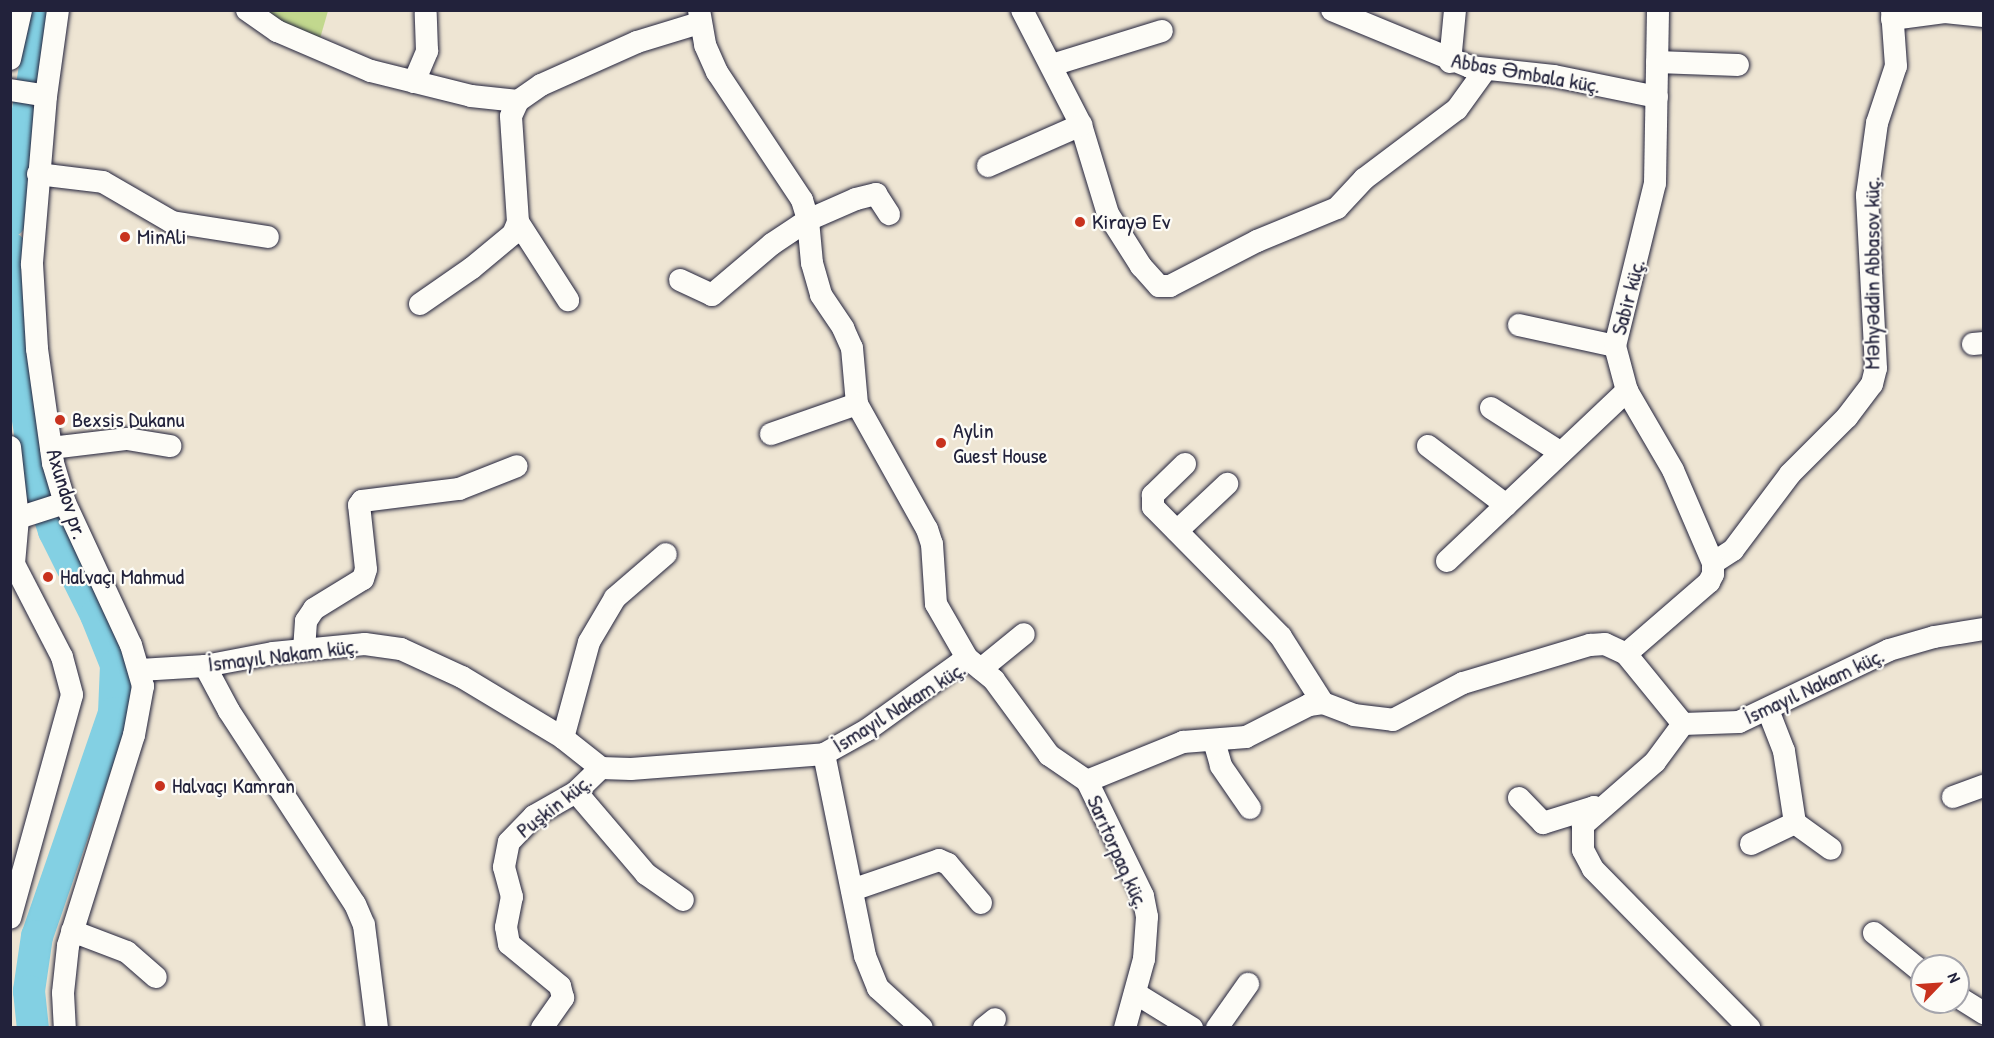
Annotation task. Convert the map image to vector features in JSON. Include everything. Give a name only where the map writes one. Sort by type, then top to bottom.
[{"type":"street","points":[[10,59],[21,10]]},
{"type":"street","name":"Axundov pr.","points":[[58,10],[28,93],[38,174],[33,301],[51,448],[63,504],[140,670],[142,700],[134,735],[72,931],[64,969],[65,1028]]},
{"type":"street","points":[[247,10],[277,31],[332,56],[414,82],[471,96],[518,101]]},
{"type":"street","points":[[1022,10],[1081,125],[1108,214],[1141,266],[1159,286],[1170,286],[1257,242],[1337,208],[1364,179],[1457,109],[1486,69]]},
{"type":"street","name":"Abbas Əmbala küç.","points":[[1332,10],[1450,62],[1486,69],[1554,76],[1657,98]]},
{"type":"street","points":[[1450,62],[1455,10]]},
{"type":"street","name":"Sabir küç.","points":[[1658,10],[1655,183],[1650,219],[1615,346],[1627,391],[1673,470],[1713,563]]},
{"type":"street","points":[[1892,15],[1945,12],[1983,16]]},
{"type":"street","points":[[414,82],[427,51],[426,14]]},
{"type":"street","name":"Məhyəddin Abbasov küç.","points":[[1626,654],[1709,582],[1713,563],[1733,550],[1790,474],[1847,417],[1872,384],[1876,368],[1867,195],[1877,123],[1896,66],[1892,15]]},
{"type":"street","points":[[420,304],[481,261],[513,234],[518,222],[511,116],[518,101],[542,85],[699,17],[717,72],[787,172],[808,220],[812,263],[821,295],[843,328],[852,348],[857,404],[927,529],[933,544],[936,604],[974,664],[1024,634]]},
{"type":"street","points":[[1052,65],[1162,31]]},
{"type":"street","points":[[1657,62],[1738,65]]},
{"type":"street","points":[[988,166],[1081,125]]},
{"type":"street","points":[[38,174],[103,182],[172,222],[268,237]]},
{"type":"street","points":[[680,280],[712,295],[772,244],[808,220],[876,194],[889,214]]},
{"type":"street","points":[[518,222],[568,300]]},
{"type":"street","points":[[1519,325],[1615,346]]},
{"type":"street","points":[[1447,561],[1627,391]]},
{"type":"street","points":[[771,434],[857,404]]},
{"type":"street","points":[[1491,408],[1561,453]]},
{"type":"street","points":[[51,448],[127,439],[170,446]]},
{"type":"street","points":[[1428,446],[1506,505]]},
{"type":"street","points":[[10,447],[25,516],[14,575],[62,657],[72,695],[10,918]]},
{"type":"street","points":[[1185,464],[1153,495],[1153,507],[1281,637],[1323,703]]},
{"type":"street","points":[[304,650],[306,621],[314,609],[363,579],[366,569],[359,505],[362,501],[459,489],[517,466]]},
{"type":"street","points":[[1177,531],[1227,484]]},
{"type":"street","points":[[25,516],[63,504]]},
{"type":"street","points":[[562,738],[589,642],[615,598],[666,554]]},
{"type":"street","name":"İsmayıl Nakam küç.","points":[[1683,724],[1739,722],[1889,650],[1934,637],[1983,629]]},
{"type":"street","name":"İsmayıl Nakam küç.","points":[[140,670],[205,666],[304,650],[365,644],[401,649],[462,677],[562,738],[601,768],[631,769],[824,754],[974,664],[1012,703],[1049,755],[1087,781]]},
{"type":"street","points":[[1087,781],[1161,748],[1183,742],[1246,737],[1309,705],[1323,703],[1354,715],[1393,720],[1464,683],[1537,659],[1605,644],[1626,654],[1683,724],[1655,762],[1603,810],[1583,825],[1583,850],[1593,869],[1749,1028]]},
{"type":"street","points":[[205,666],[224,703],[355,904],[364,925],[377,1028]]},
{"type":"street","points":[[1768,710],[1784,751],[1794,823],[1831,849]]},
{"type":"street","points":[[1214,741],[1221,766],[1250,808]]},
{"type":"street","points":[[824,754],[865,956],[878,988],[922,1028]]},
{"type":"street","name":"Puşkin küç.","points":[[542,1028],[563,998],[560,986],[509,944],[506,927],[512,897],[504,867],[509,842],[534,816],[576,792],[601,768]]},
{"type":"street","name":"Sarıtorpaq küç.","points":[[1087,781],[1143,896],[1148,934],[1125,1028]]},
{"type":"street","points":[[1953,797],[1983,786]]},
{"type":"street","points":[[576,792],[646,874],[683,900]]},
{"type":"street","points":[[1519,798],[1543,822],[1594,807],[1603,810]]},
{"type":"street","points":[[1751,844],[1794,823]]},
{"type":"street","points":[[852,890],[939,860],[948,864],[981,903]]},
{"type":"street","points":[[72,931],[127,951],[156,977]]},
{"type":"street","points":[[1874,933],[1910,962]]},
{"type":"street","points":[[1217,1028],[1248,984]]},
{"type":"street","points":[[1135,993],[1192,1028]]},
{"type":"street","points":[[1970,1004],[1983,1012]]},
{"type":"green space","points":[[265,11],[328,11],[319,42]]},
{"type":"waterway","points":[[10,221],[44,10]]},
{"type":"waterway","points":[[10,248],[15,337],[37,478],[54,531],[96,615],[116,665],[114,713],[37,936],[29,991],[33,1028]]},
{"type":"place","name":"Kirayə Ev","points":[[1080,222]]},
{"type":"place","name":"MinAli","points":[[125,237]]},
{"type":"place","name":"Bexsis Dukanu","points":[[60,420]]},
{"type":"place","name":"Aylin Guest House","points":[[941,443]]},
{"type":"place","name":"Halvaçı Mahmud","points":[[48,577]]},
{"type":"place","name":"Halvaçı Kamran","points":[[160,786]]}]
